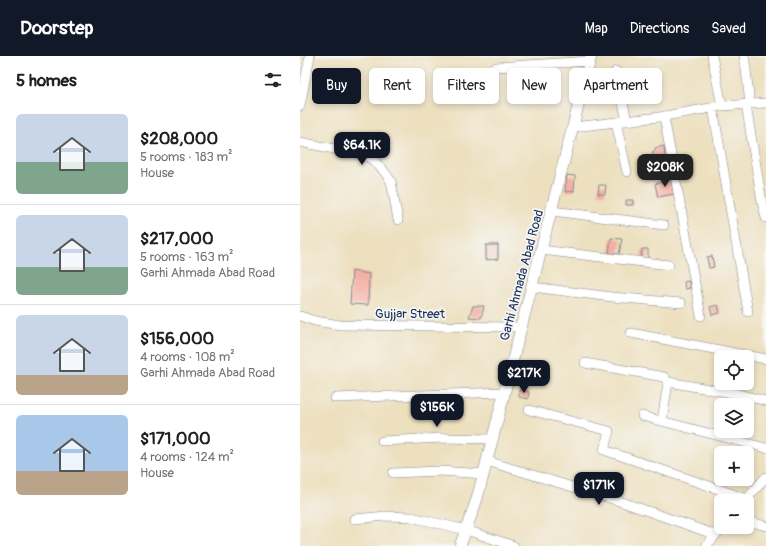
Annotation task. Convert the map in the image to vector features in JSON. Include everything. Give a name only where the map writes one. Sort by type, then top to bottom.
[{"type":"street","points":[[300,106],[310,56]]},
{"type":"street","points":[[712,56],[722,106]]},
{"type":"street","points":[[744,56],[748,104],[766,218]]},
{"type":"street","points":[[496,67],[590,58]]},
{"type":"street","name":"Garhi Ahmada Abad Road","points":[[460,546],[477,499],[484,474],[574,127],[590,58]]},
{"type":"street","points":[[574,127],[664,116],[722,106],[766,103]]},
{"type":"street","points":[[623,104],[627,121]]},
{"type":"street","points":[[713,108],[748,312]]},
{"type":"street","points":[[664,116],[701,316]]},
{"type":"street","points":[[616,122],[627,172]]},
{"type":"street","points":[[300,142],[364,155],[374,161],[391,181],[398,220]]},
{"type":"street","points":[[552,211],[664,225]]},
{"type":"street","points":[[541,250],[669,265]]},
{"type":"street","points":[[532,287],[612,297],[681,303]]},
{"type":"street","name":"Gujjar Street","points":[[300,316],[315,321],[340,325],[521,327]]},
{"type":"street","points":[[631,333],[766,359]]},
{"type":"street","points":[[585,363],[664,377],[668,382],[738,394],[766,402]]},
{"type":"street","points":[[662,422],[668,382]]},
{"type":"street","points":[[335,398],[505,392]]},
{"type":"street","points":[[529,410],[609,431],[604,450],[729,494]]},
{"type":"street","points":[[642,416],[766,448]]},
{"type":"street","points":[[382,441],[443,438],[493,439]]},
{"type":"street","points":[[487,461],[622,502],[714,533]]},
{"type":"street","points":[[393,474],[440,471],[484,474]]},
{"type":"street","points":[[752,494],[764,481]]},
{"type":"street","points":[[354,519],[386,516],[411,517],[466,530],[514,546]]},
{"type":"street","points":[[754,523],[766,526]]},
{"type":"street","points":[[706,546],[716,534]]},
{"type":"building","points":[[664,146],[665,157],[655,160],[652,152],[656,150],[655,148]]},
{"type":"building","points":[[567,175],[575,176],[574,191],[565,192]]},
{"type":"building","points":[[670,178],[674,194],[658,197],[655,184]]},
{"type":"building","points":[[599,185],[606,185],[605,194],[598,194]]},
{"type":"building","points":[[626,200],[633,200],[633,205],[626,205]]},
{"type":"building","points":[[611,238],[622,239],[619,254],[609,253]]},
{"type":"building","points":[[486,245],[498,245],[498,259],[486,260]]},
{"type":"building","points":[[642,249],[648,249],[648,258],[641,258]]},
{"type":"building","points":[[712,256],[714,267],[709,268],[707,257]]},
{"type":"building","points":[[352,271],[369,274],[368,305],[350,304]]},
{"type":"building","points":[[689,281],[690,288],[685,289],[684,282]]},
{"type":"building","points":[[718,305],[720,313],[712,315],[710,307]]},
{"type":"building","points":[[473,306],[484,306],[481,318],[469,317]]},
{"type":"building","points":[[519,390],[529,392],[528,399],[519,397]]}]
